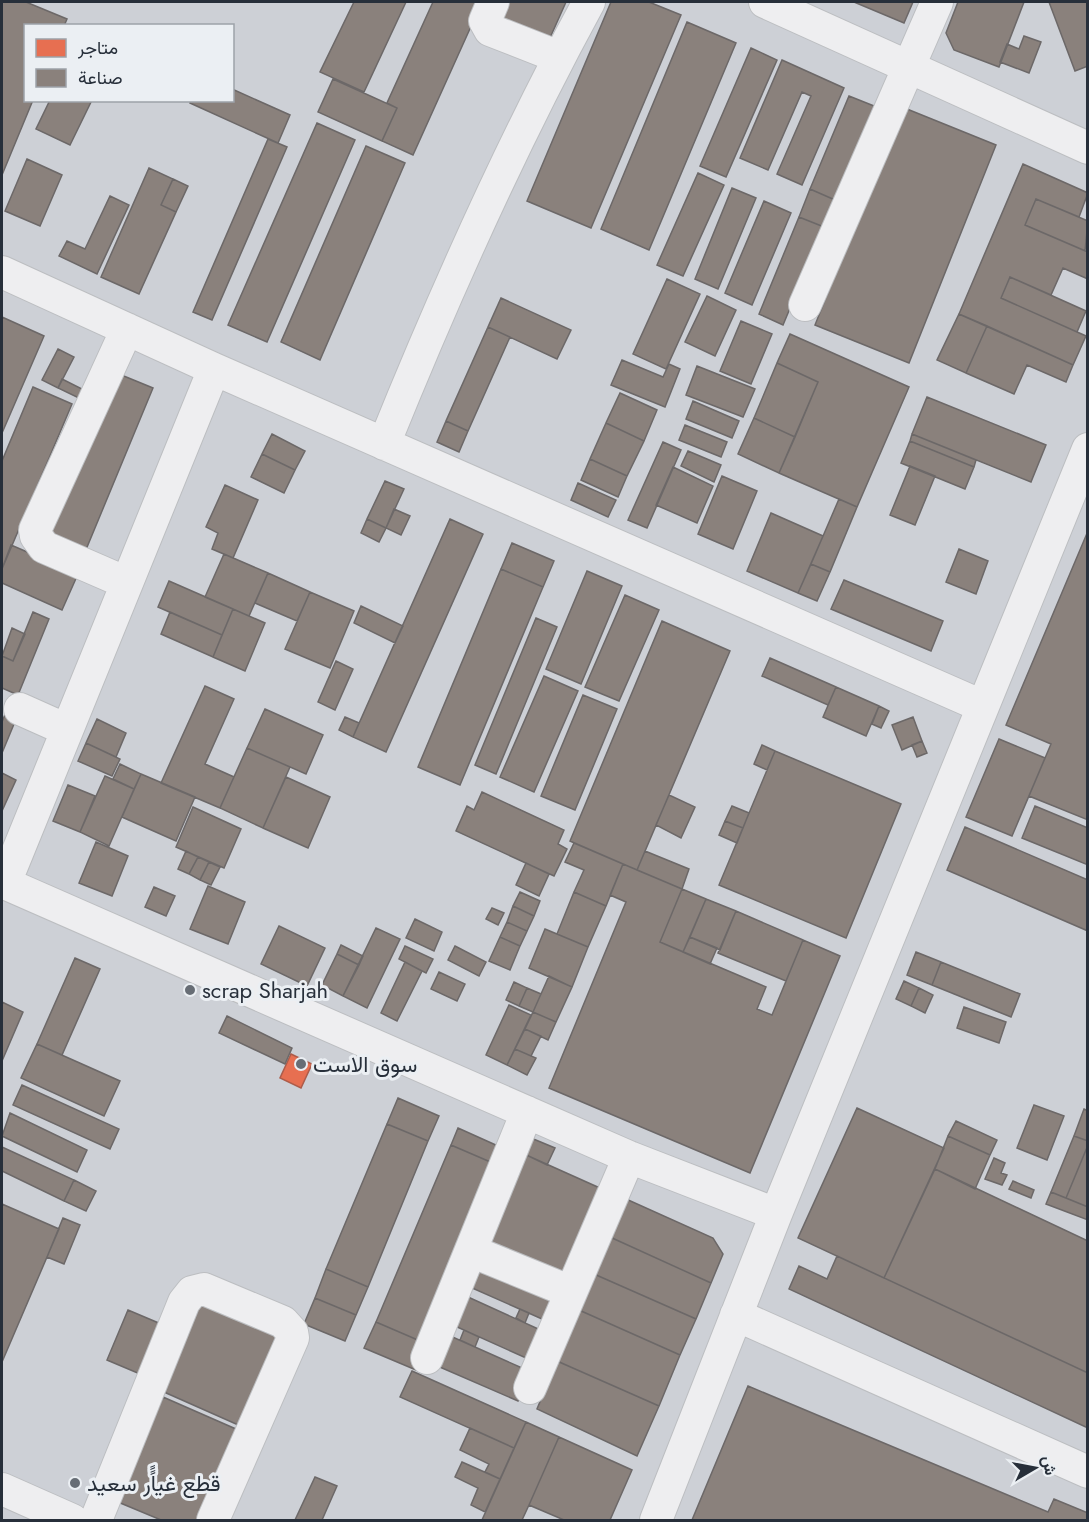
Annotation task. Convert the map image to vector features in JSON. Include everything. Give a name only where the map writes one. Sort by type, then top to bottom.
[{"type":"street","points":[[493,2],[485,21],[490,30],[559,57]]},
{"type":"street","points":[[384,444],[437,313],[490,194],[589,2]]},
{"type":"street","points":[[765,2],[1088,148]]},
{"type":"street","points":[[805,305],[937,2]]},
{"type":"street","points":[[2,272],[214,369],[982,706]]},
{"type":"street","points":[[127,329],[35,530],[36,536],[44,547],[127,583]]},
{"type":"street","points":[[214,369],[3,883],[629,1157],[776,1214]]},
{"type":"street","points":[[656,1521],[776,1214],[1088,449]]},
{"type":"street","points":[[10,705],[67,730]]},
{"type":"street","points":[[427,1358],[527,1112]]},
{"type":"street","points":[[530,1388],[629,1157]]},
{"type":"street","points":[[471,1251],[571,1292]]},
{"type":"street","points":[[96,1521],[184,1302],[192,1292],[204,1288],[283,1322],[292,1332],[293,1338],[213,1521]]},
{"type":"street","points":[[736,1315],[1088,1472]]},
{"type":"street","points":[[2,1489],[72,1521]]},
{"type":"shaded area","points":[[2,2],[1087,2],[1087,1520],[2,1520]]},
{"type":"building: متاجر","points":[[291,1054],[312,1064],[301,1088],[280,1078]]},
{"type":"building: صناعة","points":[[2,2],[26,2],[67,19],[65,24],[24,24],[24,102],[32,102],[2,175]]},
{"type":"building: صناعة","points":[[354,2],[406,2],[364,92],[320,72]]},
{"type":"building: صناعة","points":[[433,2],[482,2],[413,155],[382,141],[397,108],[387,103]]},
{"type":"building: صناعة","points":[[502,2],[566,2],[549,40],[496,16]]},
{"type":"building: صناعة","points":[[611,2],[649,2],[681,15],[591,228],[527,201]]},
{"type":"building: صناعة","points":[[854,2],[913,2],[904,23]]},
{"type":"building: صناعة","points":[[958,2],[1024,2],[999,67],[954,50],[946,33]]},
{"type":"building: صناعة","points":[[1049,2],[1088,2],[1088,66],[1075,71]]},
{"type":"building: صناعة","points":[[687,22],[736,43],[649,250],[601,229]]},
{"type":"building: صناعة","points":[[1024,36],[1041,42],[1029,73],[1000,62],[1007,44],[1019,49]]},
{"type":"building: صناعة","points":[[751,48],[777,60],[726,177],[700,166]]},
{"type":"building: صناعة","points":[[782,60],[844,88],[802,185],[777,174],[811,96],[802,92],[768,170],[740,158]]},
{"type":"building: صناعة","points":[[333,79],[397,108],[382,141],[318,112]]},
{"type":"building: صناعة","points":[[234,90],[290,115],[278,143],[190,103],[234,102]]},
{"type":"building: صناعة","points":[[849,96],[874,106],[835,200],[810,189]]},
{"type":"building: صناعة","points":[[49,102],[91,102],[70,145],[36,129]]},
{"type":"building: صناعة","points":[[902,107],[996,145],[909,363],[815,325]]},
{"type":"building: صناعة","points":[[317,123],[355,140],[267,342],[228,325]]},
{"type":"building: صناعة","points":[[268,139],[287,147],[212,320],[193,312]]},
{"type":"building: صناعة","points":[[366,146],[405,163],[320,360],[281,342]]},
{"type":"building: صناعة","points":[[27,159],[62,175],[40,226],[5,211]]},
{"type":"building: صناعة","points":[[1023,164],[1088,193],[1079,217],[1036,199],[1025,225],[1088,252],[1088,279],[1063,268],[1051,295],[1010,277],[1001,298],[1086,336],[1073,365],[959,314]]},
{"type":"building: صناعة","points":[[149,168],[173,179],[161,205],[176,212],[139,294],[101,277]]},
{"type":"building: صناعة","points":[[698,173],[724,185],[683,276],[657,265]]},
{"type":"building: صناعة","points":[[173,179],[188,186],[176,212],[161,205]]},
{"type":"building: صناعة","points":[[732,188],[756,198],[718,289],[695,279]]},
{"type":"building: صناعة","points":[[810,189],[835,200],[824,227],[799,217]]},
{"type":"building: صناعة","points":[[110,196],[129,205],[97,274],[59,256],[67,241],[85,249]]},
{"type":"building: صناعة","points":[[1036,199],[1088,221],[1085,251],[1025,225]]},
{"type":"building: صناعة","points":[[764,201],[791,213],[752,305],[725,293]]},
{"type":"building: صناعة","points":[[799,217],[824,227],[783,325],[759,314]]},
{"type":"building: صناعة","points":[[1010,277],[1086,311],[1077,332],[1001,298]]},
{"type":"building: صناعة","points":[[667,279],[700,294],[666,369],[633,354]]},
{"type":"building: صناعة","points":[[707,296],[736,310],[715,356],[685,342]]},
{"type":"building: صناعة","points":[[501,298],[571,330],[557,359],[488,327]]},
{"type":"building: صناعة","points":[[959,314],[987,326],[966,373],[937,360]]},
{"type":"building: صناعة","points":[[2,317],[44,336],[2,433]]},
{"type":"building: صناعة","points":[[741,321],[772,334],[751,384],[720,371]]},
{"type":"building: صناعة","points":[[987,326],[1073,365],[1066,382],[1027,365],[1014,394],[966,373]]},
{"type":"building: صناعة","points":[[488,327],[510,337],[468,431],[446,421]]},
{"type":"building: صناعة","points":[[790,334],[909,387],[857,507],[779,473],[818,382],[777,363]]},
{"type":"building: صناعة","points":[[58,349],[74,357],[58,388],[42,380]]},
{"type":"building: صناعة","points":[[622,360],[663,377],[669,364],[680,369],[665,407],[611,385]]},
{"type":"building: صناعة","points":[[777,363],[818,382],[795,437],[754,418]]},
{"type":"building: صناعة","points":[[697,366],[755,389],[743,417],[686,395]]},
{"type":"building: صناعة","points":[[114,372],[153,388],[85,552],[46,536]]},
{"type":"building: صناعة","points":[[62,379],[86,391],[81,399],[58,388]]},
{"type":"building: صناعة","points":[[33,387],[72,404],[2,569],[2,461]]},
{"type":"building: صناعة","points":[[620,393],[657,410],[644,441],[606,423]]},
{"type":"building: صناعة","points":[[927,397],[1046,445],[1031,482],[912,434]]},
{"type":"building: صناعة","points":[[693,401],[739,421],[732,438],[686,419]]},
{"type":"building: صناعة","points":[[754,418],[795,437],[779,473],[738,454]]},
{"type":"building: صناعة","points":[[446,421],[468,431],[459,452],[437,442]]},
{"type":"building: صناعة","points":[[606,423],[644,441],[627,476],[590,459]]},
{"type":"building: صناعة","points":[[685,425],[727,442],[721,457],[679,440]]},
{"type":"building: صناعة","points":[[272,434],[305,451],[295,470],[262,454]]},
{"type":"building: صناعة","points":[[912,434],[976,460],[974,467],[910,441]]},
{"type":"building: صناعة","points":[[910,441],[974,467],[965,489],[901,463]]},
{"type":"building: صناعة","points":[[663,442],[681,450],[647,528],[628,520]]},
{"type":"building: صناعة","points":[[688,451],[721,465],[714,482],[681,466]]},
{"type":"building: صناعة","points":[[262,454],[295,470],[284,493],[251,477]]},
{"type":"building: صناعة","points":[[590,459],[627,476],[618,497],[581,480]]},
{"type":"building: صناعة","points":[[910,466],[935,476],[915,525],[890,515]]},
{"type":"building: صناعة","points":[[673,467],[713,486],[697,523],[656,505]]},
{"type":"building: صناعة","points":[[722,476],[757,491],[733,549],[698,534]]},
{"type":"building: صناعة","points":[[385,481],[404,489],[386,528],[367,519]]},
{"type":"building: صناعة","points":[[578,483],[616,500],[608,517],[571,500]]},
{"type":"building: صناعة","points":[[225,485],[258,500],[233,558],[212,549],[218,533],[206,527]]},
{"type":"building: صناعة","points":[[839,499],[857,507],[830,572],[811,564]]},
{"type":"building: صناعة","points":[[394,509],[410,516],[401,535],[386,528]]},
{"type":"building: صناعة","points":[[771,513],[823,536],[798,593],[747,571]]},
{"type":"building: صناعة","points":[[367,519],[386,528],[379,542],[361,533]]},
{"type":"building: صناعة","points":[[450,519],[483,534],[386,752],[353,737]]},
{"type":"building: صناعة","points":[[1088,531],[1088,820],[1029,796],[1051,744],[1006,725]]},
{"type":"building: صناعة","points":[[512,543],[554,561],[543,587],[501,569]]},
{"type":"building: صناعة","points":[[11,545],[78,574],[62,610],[2,583],[2,569]]},
{"type":"building: صناعة","points":[[959,549],[988,561],[976,594],[946,582]]},
{"type":"building: صناعة","points":[[224,554],[268,573],[249,616],[205,597]]},
{"type":"building: صناعة","points":[[811,564],[830,572],[817,601],[798,593]]},
{"type":"building: صناعة","points":[[501,569],[543,587],[460,785],[418,767]]},
{"type":"building: صناعة","points":[[587,571],[622,586],[581,684],[546,669]]},
{"type":"building: صناعة","points":[[268,573],[310,592],[297,621],[255,603]]},
{"type":"building: صناعة","points":[[844,580],[943,621],[931,651],[831,609]]},
{"type":"building: صناعة","points":[[169,581],[233,609],[222,635],[158,607]]},
{"type":"building: صناعة","points":[[310,592],[354,611],[330,668],[285,649]]},
{"type":"building: صناعة","points":[[625,595],[659,610],[619,701],[585,687]]},
{"type":"building: صناعة","points":[[361,606],[403,626],[395,643],[354,623]]},
{"type":"building: صناعة","points":[[233,609],[265,623],[245,671],[213,657]]},
{"type":"building: صناعة","points":[[33,612],[49,619],[18,695],[2,688],[2,656],[13,661]]},
{"type":"building: صناعة","points":[[170,612],[222,635],[213,657],[161,634]]},
{"type":"building: صناعة","points":[[536,618],[557,627],[496,774],[475,765]]},
{"type":"building: صناعة","points":[[662,621],[730,651],[637,870],[570,841]]},
{"type":"building: صناعة","points":[[12,628],[25,634],[13,661],[2,656]]},
{"type":"building: صناعة","points":[[770,658],[836,687],[828,705],[762,676]]},
{"type":"building: صناعة","points":[[336,661],[353,669],[335,710],[318,702]]},
{"type":"building: صناعة","points":[[544,676],[578,691],[534,792],[500,777]]},
{"type":"building: صناعة","points":[[205,686],[234,699],[205,764],[234,777],[220,808],[161,783]]},
{"type":"building: صناعة","points":[[836,687],[879,706],[866,736],[823,717]]},
{"type":"building: صناعة","points":[[13,695],[24,700],[2,753],[2,722]]},
{"type":"building: صناعة","points":[[583,695],[617,709],[575,810],[541,796]]},
{"type":"building: صناعة","points":[[879,706],[889,711],[881,728],[872,724]]},
{"type":"building: صناعة","points":[[265,709],[323,735],[306,774],[247,748]]},
{"type":"building: صناعة","points":[[345,717],[359,723],[353,737],[339,730]]},
{"type":"building: صناعة","points":[[913,717],[922,741],[902,750],[892,725]]},
{"type":"building: صناعة","points":[[97,719],[126,733],[116,757],[86,743]]},
{"type":"building: صناعة","points":[[999,739],[1045,758],[1012,836],[966,817]]},
{"type":"building: صناعة","points":[[922,741],[927,753],[917,757],[912,745]]},
{"type":"building: صناعة","points":[[86,743],[120,759],[112,776],[78,761]]},
{"type":"building: صناعة","points":[[762,745],[775,751],[767,770],[754,764]]},
{"type":"building: صناعة","points":[[247,748],[290,767],[263,828],[220,808]]},
{"type":"building: صناعة","points":[[775,751],[901,804],[846,938],[719,885]]},
{"type":"building: صناعة","points":[[120,764],[141,774],[134,789],[113,779]]},
{"type":"building: صناعة","points":[[2,773],[16,780],[2,811]]},
{"type":"building: صناعة","points":[[141,774],[195,797],[176,841],[122,817]]},
{"type":"building: صناعة","points":[[105,776],[134,789],[109,846],[80,832]]},
{"type":"building: صناعة","points":[[286,777],[330,797],[308,848],[263,828]]},
{"type":"building: صناعة","points":[[68,785],[95,796],[80,832],[53,821]]},
{"type":"building: صناعة","points":[[482,792],[564,830],[558,844],[567,849],[554,876],[456,831],[467,806],[474,810]]},
{"type":"building: صناعة","points":[[669,795],[695,807],[681,838],[656,825]]},
{"type":"building: صناعة","points":[[732,806],[749,813],[743,828],[725,821]]},
{"type":"building: صناعة","points":[[1035,806],[1088,828],[1088,865],[1022,838]]},
{"type":"building: صناعة","points":[[193,807],[241,829],[224,868],[176,847]]},
{"type":"building: صناعة","points":[[725,821],[743,828],[737,843],[719,835]]},
{"type":"building: صناعة","points":[[965,827],[1088,880],[1088,931],[947,870]]},
{"type":"building: صناعة","points":[[96,842],[128,856],[112,896],[79,883]]},
{"type":"building: صناعة","points":[[574,843],[623,864],[606,906],[574,892],[584,870],[565,862]]},
{"type":"building: صناعة","points":[[186,851],[198,857],[189,874],[178,869]]},
{"type":"building: صناعة","points":[[645,851],[689,869],[682,889],[637,870]]},
{"type":"building: صناعة","points":[[198,857],[209,862],[200,880],[189,874]]},
{"type":"building: صناعة","points":[[209,862],[220,867],[211,885],[200,880]]},
{"type":"building: صناعة","points":[[526,863],[549,874],[539,896],[516,885]]},
{"type":"building: صناعة","points":[[623,864],[682,889],[660,942],[766,987],[757,1009],[772,1015],[803,940],[840,956],[750,1173],[549,1088],[626,902],[610,895]]},
{"type":"building: صناعة","points":[[208,886],[245,902],[228,944],[190,929]]},
{"type":"building: صناعة","points":[[154,887],[175,896],[166,916],[145,907]]},
{"type":"building: صناعة","points":[[682,889],[706,899],[683,952],[660,942]]},
{"type":"building: صناعة","points":[[520,892],[540,901],[534,916],[513,906]]},
{"type":"building: صناعة","points":[[574,892],[606,906],[588,947],[557,934]]},
{"type":"building: صناعة","points":[[706,899],[736,911],[720,950],[690,937]]},
{"type":"building: صناعة","points":[[513,906],[534,916],[527,931],[507,922]]},
{"type":"building: صناعة","points":[[492,908],[504,913],[498,925],[486,919]]},
{"type":"building: صناعة","points":[[736,911],[803,940],[786,981],[718,953]]},
{"type":"building: صناعة","points":[[415,919],[442,932],[434,951],[406,938]]},
{"type":"building: صناعة","points":[[507,922],[527,931],[520,946],[500,937]]},
{"type":"building: صناعة","points":[[279,926],[325,948],[307,986],[261,964]]},
{"type":"building: صناعة","points":[[376,928],[400,939],[367,1008],[343,996]]},
{"type":"building: صناعة","points":[[545,929],[588,947],[572,987],[529,968]]},
{"type":"building: صناعة","points":[[500,937],[520,946],[510,970],[489,961]]},
{"type":"building: صناعة","points":[[690,937],[717,948],[710,964],[683,952]]},
{"type":"building: صناعة","points":[[341,945],[363,956],[359,965],[337,954]]},
{"type":"building: صناعة","points":[[405,946],[433,959],[426,973],[399,959]]},
{"type":"building: صناعة","points":[[455,946],[486,962],[479,976],[448,960]]},
{"type":"building: صناعة","points":[[916,952],[941,962],[932,985],[907,975]]},
{"type":"building: صناعة","points":[[337,954],[359,965],[343,996],[322,985]]},
{"type":"building: صناعة","points":[[75,958],[100,969],[62,1055],[37,1044]]},
{"type":"building: صناعة","points":[[405,962],[422,971],[397,1021],[381,1013]]},
{"type":"building: صناعة","points":[[941,962],[1020,994],[1011,1017],[932,985]]},
{"type":"building: صناعة","points":[[439,972],[465,984],[457,1001],[431,989]]},
{"type":"building: صناعة","points":[[549,976],[572,987],[556,1022],[533,1012]]},
{"type":"building: صناعة","points":[[904,981],[919,988],[911,1006],[896,999]]},
{"type":"building: صناعة","points":[[514,982],[527,988],[519,1006],[506,1000]]},
{"type":"building: صناعة","points":[[527,988],[541,994],[533,1012],[519,1006]]},
{"type":"building: صناعة","points":[[919,988],[933,995],[925,1013],[911,1006]]},
{"type":"building: صناعة","points":[[2,1002],[23,1012],[2,1061]]},
{"type":"building: صناعة","points":[[509,1005],[531,1015],[507,1065],[486,1055]]},
{"type":"building: صناعة","points":[[964,1007],[1006,1022],[999,1043],[957,1028]]},
{"type":"building: صناعة","points":[[533,1012],[556,1022],[548,1040],[525,1029]]},
{"type":"building: صناعة","points":[[227,1016],[292,1048],[285,1064],[219,1033]]},
{"type":"building: صناعة","points":[[525,1029],[541,1036],[531,1056],[515,1049]]},
{"type":"building: صناعة","points":[[37,1044],[120,1081],[104,1116],[21,1078]]},
{"type":"building: صناعة","points":[[515,1049],[536,1058],[527,1075],[507,1065]]},
{"type":"building: صناعة","points":[[22,1085],[119,1129],[110,1149],[13,1105]]},
{"type":"building: صناعة","points":[[398,1098],[439,1116],[428,1141],[387,1124]]},
{"type":"building: صناعة","points":[[1034,1105],[1064,1116],[1047,1160],[1017,1148]]},
{"type":"building: صناعة","points":[[857,1108],[944,1148],[884,1278],[798,1238]]},
{"type":"building: صناعة","points":[[1084,1109],[1088,1111],[1088,1141],[1074,1136]]},
{"type":"building: صناعة","points":[[10,1113],[87,1150],[77,1172],[2,1136]]},
{"type":"building: صناعة","points":[[956,1121],[997,1140],[990,1155],[948,1136]]},
{"type":"building: صناعة","points":[[387,1124],[428,1141],[368,1287],[326,1269]]},
{"type":"building: صناعة","points":[[458,1128],[509,1151],[502,1167],[451,1145]]},
{"type":"building: صناعة","points":[[948,1136],[990,1155],[975,1189],[935,1169]]},
{"type":"building: صناعة","points":[[1074,1136],[1088,1141],[1088,1145],[1066,1198],[1051,1192]]},
{"type":"building: صناعة","points":[[531,1138],[555,1148],[547,1165],[524,1154]]},
{"type":"building: صناعة","points":[[451,1145],[502,1167],[427,1344],[376,1322]]},
{"type":"building: صناعة","points":[[1088,1145],[1088,1207],[1066,1198]]},
{"type":"building: صناعة","points":[[2,1147],[74,1180],[64,1201],[2,1171]]},
{"type":"building: صناعة","points":[[524,1154],[602,1189],[559,1284],[481,1248]]},
{"type":"building: صناعة","points":[[994,1158],[1005,1163],[1001,1173],[1007,1175],[1002,1185],[985,1179]]},
{"type":"building: صناعة","points":[[935,1169],[1088,1241],[1088,1373],[884,1278]]},
{"type":"building: صناعة","points":[[74,1180],[96,1191],[86,1211],[64,1201]]},
{"type":"building: صناعة","points":[[1013,1181],[1034,1190],[1031,1198],[1009,1189]]},
{"type":"building: صناعة","points":[[1051,1192],[1088,1207],[1088,1220],[1046,1204]]},
{"type":"building: صناعة","points":[[626,1199],[713,1238],[723,1254],[711,1283],[610,1237]]},
{"type":"building: صناعة","points":[[2,1204],[59,1229],[2,1362]]},
{"type":"building: صناعة","points":[[63,1218],[80,1225],[64,1264],[47,1257]]},
{"type":"building: صناعة","points":[[610,1237],[711,1283],[696,1319],[594,1274]]},
{"type":"building: صناعة","points":[[474,1254],[564,1294],[551,1323],[461,1283]]},
{"type":"building: صناعة","points":[[837,1256],[1088,1373],[1088,1428],[789,1289],[799,1266],[827,1279]]},
{"type":"building: صناعة","points":[[326,1269],[368,1287],[356,1315],[315,1298]]},
{"type":"building: صناعة","points":[[594,1274],[696,1319],[680,1355],[579,1310]]},
{"type":"building: صناعة","points":[[457,1292],[547,1333],[535,1362],[444,1321]]},
{"type":"building: صناعة","points":[[196,1293],[286,1332],[245,1428],[155,1388]]},
{"type":"building: صناعة","points":[[315,1298],[356,1315],[345,1341],[304,1324]]},
{"type":"building: صناعة","points":[[520,1309],[529,1313],[525,1323],[516,1318]]},
{"type":"building: صناعة","points":[[128,1310],[161,1324],[140,1374],[107,1360]]},
{"type":"building: صناعة","points":[[579,1310],[680,1355],[659,1406],[557,1361]]},
{"type":"building: صناعة","points":[[376,1322],[427,1344],[416,1370],[364,1348]]},
{"type":"building: صناعة","points":[[464,1330],[479,1337],[475,1347],[460,1340]]},
{"type":"building: صناعة","points":[[439,1331],[531,1372],[518,1401],[426,1361]]},
{"type":"building: صناعة","points":[[557,1361],[659,1406],[637,1456],[537,1409]]},
{"type":"building: صناعة","points":[[412,1371],[526,1422],[514,1448],[400,1397]]},
{"type":"building: صناعة","points":[[748,1386],[1048,1512],[1054,1499],[1088,1513],[1088,1520],[692,1520]]},
{"type":"building: صناعة","points":[[163,1397],[245,1433],[206,1520],[161,1520],[118,1502]]},
{"type":"building: صناعة","points":[[526,1422],[559,1437],[529,1505],[522,1520],[482,1520]]},
{"type":"building: صناعة","points":[[470,1428],[514,1448],[500,1479],[485,1472],[489,1464],[460,1450]]},
{"type":"building: صناعة","points":[[559,1437],[632,1470],[610,1520],[564,1520],[529,1505]]},
{"type":"building: صناعة","points":[[462,1462],[500,1479],[485,1512],[471,1505],[478,1488],[455,1477]]},
{"type":"building: صناعة","points":[[315,1477],[337,1486],[322,1520],[295,1520]]},
{"type":"place","name":"scrap Sharjah","points":[[190,990]]},
{"type":"place","name":"سوق الاست","points":[[301,1064]]},
{"type":"place","name":"قطع غياًًر سعيد","points":[[75,1483]]}]
